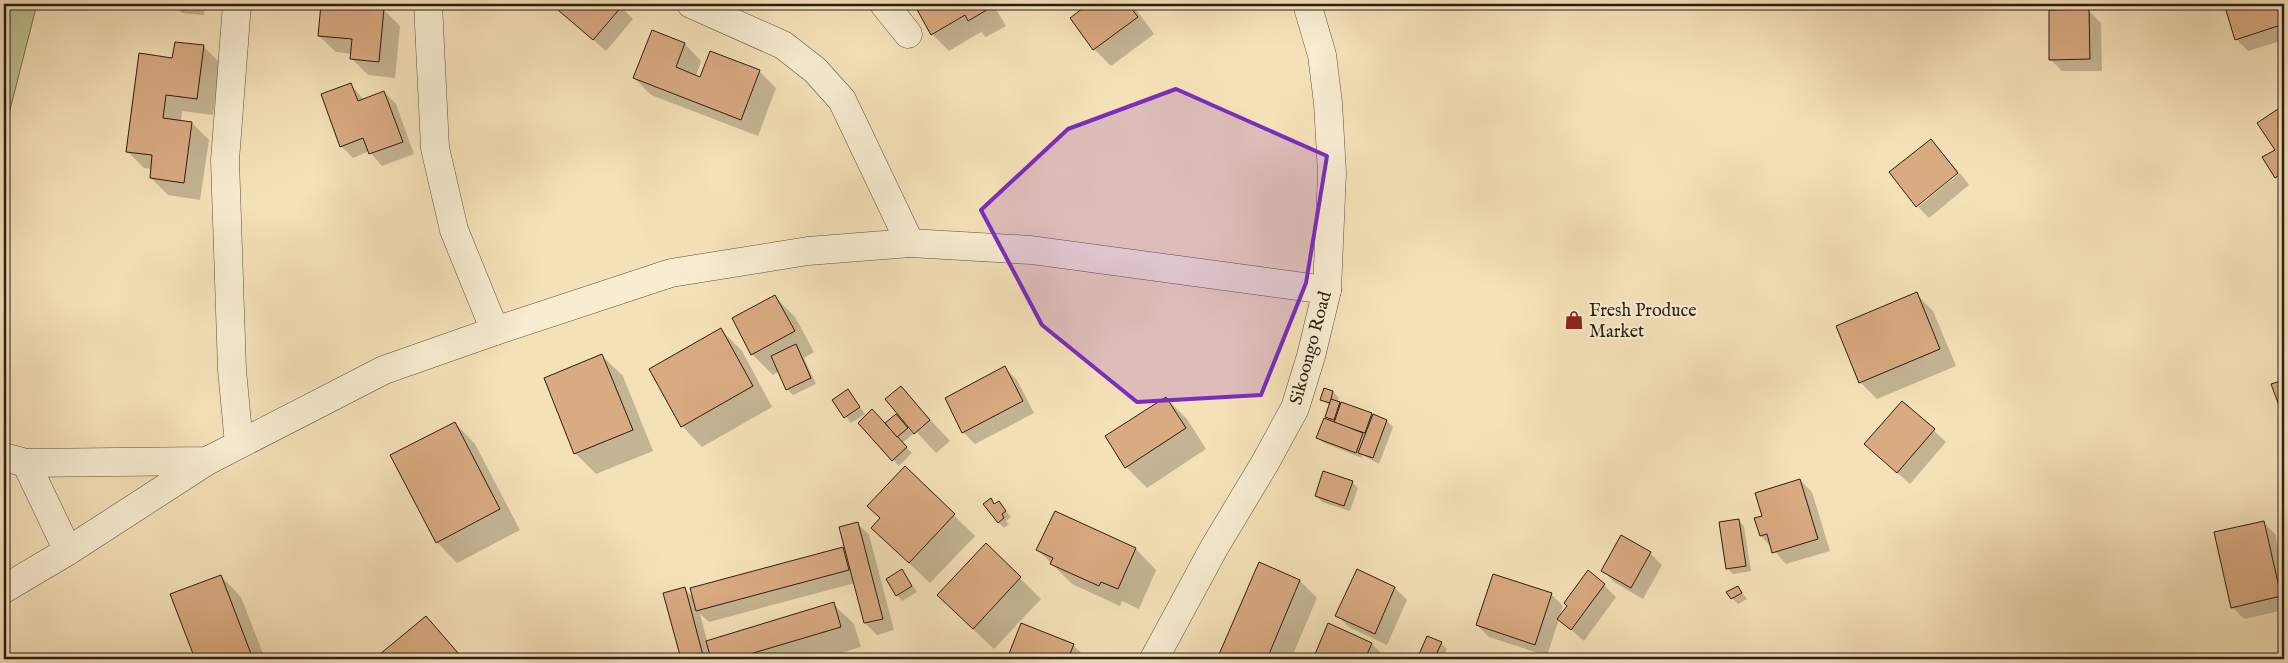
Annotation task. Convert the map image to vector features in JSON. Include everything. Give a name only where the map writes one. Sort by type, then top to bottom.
[{"type":"street","points":[[237,4],[225,160],[232,370],[239,444]]},
{"type":"street","points":[[428,4],[435,148],[454,230],[495,331]]},
{"type":"street","points":[[691,4],[783,45],[815,70],[842,100],[910,243]]},
{"type":"street","points":[[884,4],[908,34]]},
{"type":"street","name":"Sikoongo Road","points":[[1154,659],[1214,548],[1265,463],[1295,408],[1328,290],[1332,173],[1328,103],[1322,55],[1307,4]]},
{"type":"street","points":[[4,590],[68,551],[207,460],[384,370],[671,273],[808,251],[910,243],[1031,250],[1328,290]]},
{"type":"street","points":[[15,460],[207,460]]},
{"type":"street","points":[[15,460],[68,551]]},
{"type":"highlighted area","points":[[1176,89],[1327,156],[1306,283],[1261,395],[1137,402],[1042,325],[981,210],[1068,129]]},
{"type":"green space","points":[[4,4],[37,4],[4,133]]},
{"type":"building","points":[[321,4],[357,4],[384,8],[379,62],[350,59],[352,39],[318,36]]},
{"type":"building","points":[[551,4],[620,4],[622,6],[593,40]]},
{"type":"building","points":[[914,4],[987,4],[990,8],[968,21],[965,15],[931,35]]},
{"type":"building","points":[[1086,4],[1128,4],[1138,17],[1093,50],[1070,18]]},
{"type":"building","points":[[2224,4],[2279,4],[2284,24],[2235,40]]},
{"type":"building","points":[[2089,9],[2090,59],[2049,60],[2049,10]]},
{"type":"building","points":[[652,30],[685,43],[676,67],[700,77],[710,51],[760,70],[741,120],[633,78]]},
{"type":"building","points":[[175,42],[204,45],[197,99],[166,95],[163,118],[192,122],[184,183],[150,178],[152,155],[126,152],[139,53],[172,58]]},
{"type":"building","points":[[351,83],[358,101],[384,91],[403,142],[369,154],[363,138],[340,147],[321,94]]},
{"type":"building","points":[[2284,105],[2284,172],[2275,178],[2262,157],[2275,150],[2257,123]]},
{"type":"building","points":[[1931,139],[1958,173],[1916,207],[1889,172]]},
{"type":"building","points":[[1917,292],[1940,349],[1859,383],[1836,326]]},
{"type":"building","points":[[775,295],[795,331],[751,355],[732,318]]},
{"type":"building","points":[[721,328],[753,386],[681,427],[649,369]]},
{"type":"building","points":[[796,344],[811,378],[786,390],[771,356]]},
{"type":"building","points":[[602,354],[633,430],[574,454],[544,378]]},
{"type":"building","points":[[1005,366],[1023,401],[962,433],[945,398]]},
{"type":"building","points":[[2284,380],[2284,419],[2271,384]]},
{"type":"building","points":[[901,386],[930,420],[914,434],[885,399]]},
{"type":"building","points":[[1324,388],[1333,391],[1330,403],[1320,400]]},
{"type":"building","points":[[848,389],[860,407],[844,418],[832,400]]},
{"type":"building","points":[[1166,397],[1186,428],[1125,468],[1105,436]]},
{"type":"building","points":[[1331,399],[1340,402],[1334,420],[1325,417]]},
{"type":"building","points":[[1902,401],[1935,429],[1897,473],[1864,444]]},
{"type":"building","points":[[1341,402],[1372,413],[1365,433],[1334,423]]},
{"type":"building","points":[[872,409],[907,447],[892,461],[858,423]]},
{"type":"building","points":[[896,414],[908,428],[897,437],[885,423]]},
{"type":"building","points":[[1373,414],[1387,420],[1373,458],[1358,453]]},
{"type":"building","points":[[1324,418],[1363,433],[1356,453],[1316,438]]},
{"type":"building","points":[[455,422],[500,509],[436,543],[390,455]]},
{"type":"building","points":[[905,466],[955,514],[909,563],[871,528],[880,518],[867,506]]},
{"type":"building","points":[[1323,471],[1353,481],[1344,506],[1315,496]]},
{"type":"building","points":[[1800,479],[1818,539],[1772,553],[1767,534],[1760,536],[1754,518],[1762,516],[1755,493]]},
{"type":"building","points":[[991,498],[994,504],[999,501],[1006,511],[1002,514],[1004,518],[998,523],[983,504]]},
{"type":"building","points":[[1055,511],[1136,548],[1118,589],[1101,582],[1099,586],[1050,564],[1053,558],[1036,550]]},
{"type":"building","points":[[1739,519],[1746,566],[1726,569],[1719,522]]},
{"type":"building","points":[[2264,521],[2281,596],[2231,608],[2214,532]]},
{"type":"building","points":[[858,522],[883,619],[864,623],[839,527]]},
{"type":"building","points":[[1621,535],[1651,552],[1631,588],[1601,571]]},
{"type":"building","points":[[986,543],[1021,577],[973,629],[937,595]]},
{"type":"building","points":[[843,547],[849,570],[696,611],[690,588]]},
{"type":"building","points":[[1259,562],[1300,580],[1267,659],[1217,659]]},
{"type":"building","points":[[902,569],[912,586],[896,596],[886,579]]},
{"type":"building","points":[[1357,569],[1395,587],[1375,634],[1335,616]]},
{"type":"building","points":[[1588,570],[1605,584],[1571,630],[1557,619],[1567,606],[1564,603]]},
{"type":"building","points":[[1493,574],[1552,593],[1535,645],[1476,625]]},
{"type":"building","points":[[221,575],[253,659],[195,659],[170,594]]},
{"type":"building","points":[[1738,586],[1742,593],[1731,599],[1726,592]]},
{"type":"building","points":[[685,587],[704,659],[681,659],[663,593]]},
{"type":"building","points":[[834,602],[841,627],[733,659],[711,659],[706,641]]},
{"type":"building","points":[[426,616],[458,653],[450,659],[374,659]]},
{"type":"building","points":[[1021,623],[1074,644],[1068,659],[1007,659]]},
{"type":"building","points":[[1328,623],[1372,643],[1365,659],[1313,659]]},
{"type":"building","points":[[1427,636],[1442,642],[1434,659],[1417,659]]},
{"type":"place","name":"Fresh Produce Market","points":[[1574,320]]}]
